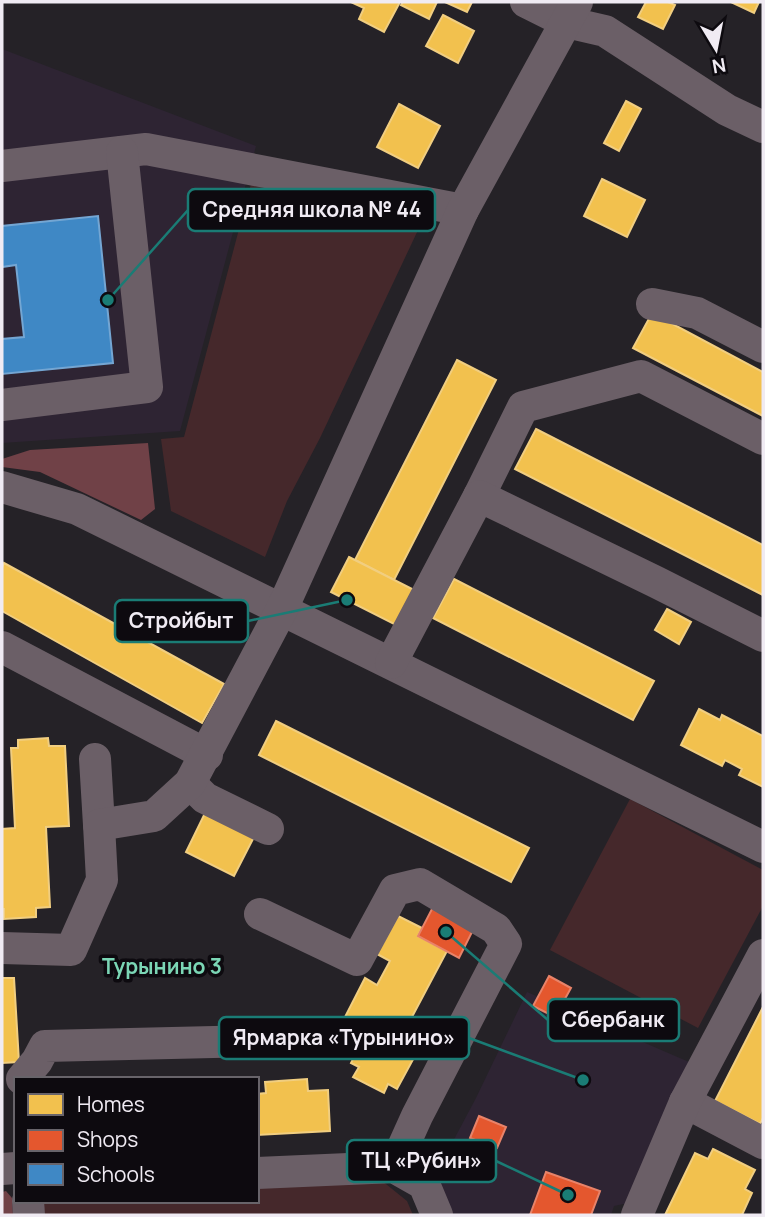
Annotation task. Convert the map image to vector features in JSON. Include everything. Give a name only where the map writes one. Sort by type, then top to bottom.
[{"type":"street","points":[[526,2],[571,12],[727,110],[763,127]]},
{"type":"street","points":[[99,825],[154,816],[190,783],[207,755],[282,609],[463,210],[571,12]]},
{"type":"street","points":[[2,166],[146,149],[463,210]]},
{"type":"street","points":[[2,405],[147,387],[122,152]]},
{"type":"street","points":[[652,304],[697,313],[763,347]]},
{"type":"street","points":[[391,663],[523,407],[641,376],[763,439]]},
{"type":"street","points":[[2,487],[77,509],[763,847]]},
{"type":"street","points":[[479,496],[763,636]]},
{"type":"street","points":[[2,647],[207,755]]},
{"type":"street","points":[[2,948],[71,950],[102,880],[95,759]]},
{"type":"street","points":[[190,783],[205,798],[268,829]]},
{"type":"street","points":[[260,914],[357,960],[395,890],[420,884],[496,929],[506,944],[416,1116],[394,1167]]},
{"type":"street","points":[[637,1215],[685,1102],[763,955]]},
{"type":"street","points":[[24,1077],[45,1046],[293,1040]]},
{"type":"street","points":[[685,1102],[763,1143]]},
{"type":"street","points":[[259,1174],[394,1167],[425,1184],[437,1215]]},
{"type":"shaded area","points":[[2,49],[256,146],[180,431],[2,443]]},
{"type":"shaded area","points":[[252,180],[427,211],[320,438],[287,501],[265,557],[171,511],[161,439],[184,437]]},
{"type":"shaded area","points":[[148,443],[155,509],[141,520],[40,472],[2,467],[2,459],[30,450]]},
{"type":"shaded area","points":[[630,799],[763,870],[763,906],[698,1028],[550,950]]},
{"type":"shaded area","points":[[527,992],[689,1062],[645,1173],[638,1201],[614,1206],[611,1215],[452,1215],[433,1179]]},
{"type":"shaded area","points":[[376,1176],[407,1201],[413,1215],[40,1215],[43,1203],[259,1203],[259,1181]]},
{"type":"shaded area","points":[[6,1191],[12,1198],[13,1215],[2,1215],[2,1192]]},
{"type":"building: Homes","points":[[351,2],[400,2],[384,32],[359,19],[364,8]]},
{"type":"building: Homes","points":[[403,2],[437,2],[429,19],[401,5]]},
{"type":"building: Homes","points":[[445,2],[472,2],[467,12]]},
{"type":"building: Homes","points":[[646,2],[668,2],[675,5],[663,29],[638,17]]},
{"type":"building: Homes","points":[[731,2],[759,2],[754,13]]},
{"type":"building: Homes","points":[[443,15],[474,31],[458,63],[426,46]]},
{"type":"building: Homes","points":[[626,101],[641,109],[619,151],[604,143]]},
{"type":"building: Homes","points":[[399,104],[440,126],[418,168],[377,147]]},
{"type":"building: Homes","points":[[602,179],[645,200],[627,237],[584,216]]},
{"type":"building: Homes","points":[[652,313],[763,372],[763,416],[633,348]]},
{"type":"building: Homes","points":[[457,360],[496,380],[394,580],[355,560]]},
{"type":"building: Homes","points":[[536,429],[763,545],[763,595],[515,469]]},
{"type":"building: Homes","points":[[349,557],[416,591],[398,626],[331,592]]},
{"type":"building: Homes","points":[[4,563],[224,684],[202,723],[2,611]]},
{"type":"building: Homes","points":[[454,579],[654,681],[633,720],[433,618]]},
{"type":"building: Homes","points":[[667,609],[691,622],[679,644],[655,630]]},
{"type":"building: Homes","points":[[699,709],[720,720],[722,715],[763,736],[763,787],[739,775],[742,769],[725,760],[722,766],[681,745]]},
{"type":"building: Homes","points":[[276,721],[529,848],[511,882],[259,755]]},
{"type":"building: Homes","points":[[48,738],[49,746],[65,746],[69,826],[46,827],[50,907],[36,908],[36,917],[4,919],[2,829],[15,828],[11,748],[18,748],[18,740]]},
{"type":"building: Homes","points":[[206,811],[255,835],[234,876],[186,852]]},
{"type":"building: Homes","points":[[398,916],[422,928],[418,936],[447,951],[404,1032],[375,1017],[368,1032],[344,1019],[365,978],[377,985],[390,961],[377,954]]},
{"type":"building: Homes","points":[[2,978],[14,978],[19,1062],[2,1063]]},
{"type":"building: Homes","points":[[763,1007],[763,1118],[760,1124],[715,1101]]},
{"type":"building: Homes","points":[[375,1017],[404,1032],[398,1044],[416,1054],[397,1089],[388,1084],[384,1093],[353,1077],[359,1067],[351,1063]]},
{"type":"building: Homes","points":[[307,1079],[308,1091],[328,1090],[330,1131],[259,1135],[259,1094],[266,1093],[265,1082]]},
{"type":"building: Homes","points":[[713,1149],[755,1170],[745,1189],[752,1193],[742,1215],[665,1215],[695,1153],[708,1159]]},
{"type":"building: Shops","points":[[433,907],[474,928],[459,958],[418,936]]},
{"type":"building: Shops","points":[[549,976],[571,988],[555,1017],[533,1006]]},
{"type":"building: Shops","points":[[479,1116],[506,1127],[497,1148],[470,1138]]},
{"type":"building: Shops","points":[[546,1172],[600,1191],[591,1215],[530,1215]]},
{"type":"building: Schools","points":[[98,216],[113,363],[2,374],[2,339],[24,337],[16,265],[2,267],[2,226]]},
{"type":"place","name":"Средняя школа № 44","points":[[108,300]]},
{"type":"place","name":"Стройбыт","points":[[347,600]]},
{"type":"place","name":"Сбербанк","points":[[446,932]]},
{"type":"place","name":"Ярмарка «Турынино»","points":[[583,1080]]},
{"type":"place","name":"ТЦ «Рубин»","points":[[568,1195]]},
{"type":"district","name":"Турынино 3","points":[[162,967]]}]
